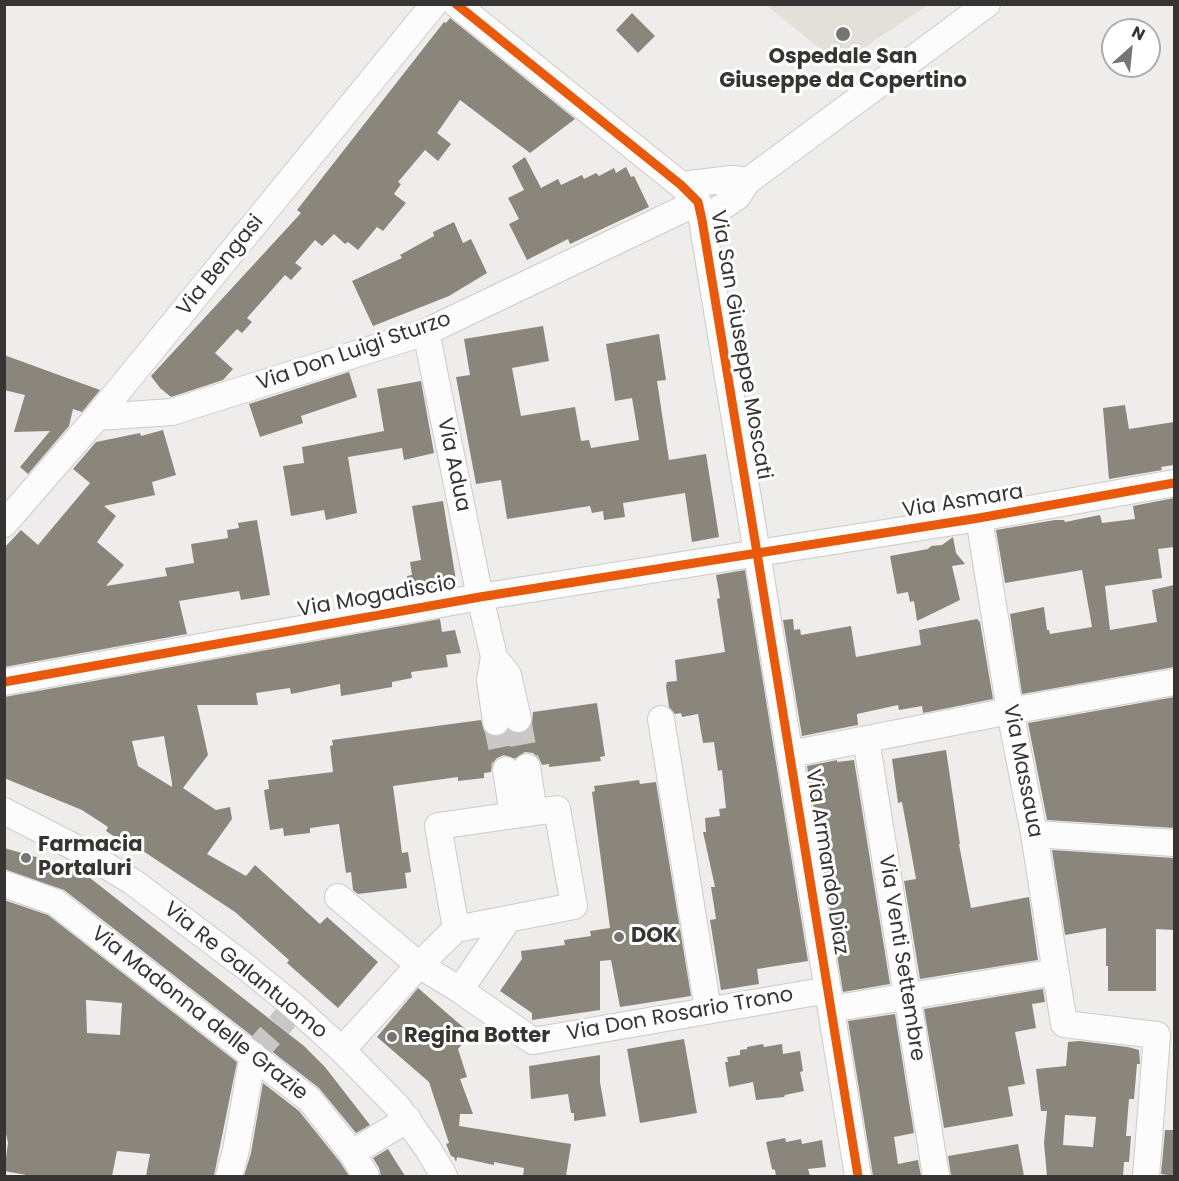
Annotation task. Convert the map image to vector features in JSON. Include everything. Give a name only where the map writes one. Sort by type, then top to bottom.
[{"type":"street","name":"Via Bengasi","points":[[4,524],[97,417],[434,4]]},
{"type":"street","points":[[456,4],[694,202],[737,197],[748,181],[987,4]]},
{"type":"street","points":[[694,202],[732,179],[748,181]]},
{"type":"street","name":"Via Don Luigi Sturzo","points":[[97,417],[172,412],[426,332],[694,202]]},
{"type":"street","name":"Via San Giuseppe Moscati","points":[[694,202],[757,553]]},
{"type":"street","name":"Via Adua","points":[[426,332],[494,657],[490,680],[507,720]]},
{"type":"street","name":"Via Asmara","points":[[757,553],[979,518],[1174,483]]},
{"type":"street","name":"Via Massaua","points":[[979,518],[1010,711],[1034,834],[1064,1024],[1157,1035],[1146,1176]]},
{"type":"street","name":"Via Mogadiscio","points":[[4,682],[480,597],[757,553]]},
{"type":"street","name":"Via Armando Diaz","points":[[757,553],[858,1176]]},
{"type":"street","points":[[790,754],[1174,682]]},
{"type":"street","points":[[662,719],[708,1010]]},
{"type":"street","name":"Via Venti Settembre","points":[[866,739],[936,1176]]},
{"type":"street","points":[[517,768],[524,813]]},
{"type":"street","points":[[342,1050],[419,965],[456,929],[507,921],[574,906],[557,809],[438,826],[456,929]]},
{"type":"street","name":"Via Re Galantuomo","points":[[4,812],[82,851],[133,882],[295,1007],[342,1050],[397,1106],[408,1119],[444,1176]]},
{"type":"street","points":[[1034,834],[1174,843]]},
{"type":"street","name":"Via Madonna delle Grazie","points":[[4,884],[55,902],[310,1100],[366,1176]]},
{"type":"street","points":[[338,897],[419,965],[460,990],[507,921]]},
{"type":"street","name":"Via Don Rosario Trono","points":[[460,990],[533,1041],[708,1010],[830,999],[908,996],[1056,972]]},
{"type":"street","points":[[229,1176],[236,1150],[252,1055]]},
{"type":"street","points":[[352,1154],[408,1119]]},
{"type":"shaded area","name":"Ospedale San Giuseppe da Copertino","points":[[766,5],[928,5],[839,64]]},
{"type":"building","points":[[632,13],[655,36],[638,53],[616,30]]},
{"type":"building","points":[[450,18],[575,119],[530,153],[460,100],[437,133],[451,144],[438,161],[425,150],[398,182],[401,184],[394,194],[406,203],[383,231],[377,227],[358,250],[348,242],[345,244],[334,234],[322,246],[315,240],[295,263],[302,268],[291,280],[285,275],[247,318],[252,322],[242,333],[237,329],[215,353],[233,369],[223,380],[171,397],[151,376],[301,213],[297,210],[444,22],[446,23]]},
{"type":"building","points":[[525,157],[541,188],[558,179],[561,185],[582,175],[584,179],[596,173],[599,176],[614,168],[616,173],[626,167],[631,177],[634,176],[649,207],[570,244],[568,239],[527,260],[509,224],[519,219],[508,198],[524,190],[512,166]]},
{"type":"building","points":[[454,222],[463,243],[471,239],[487,273],[449,296],[373,326],[352,281],[402,258],[400,255],[434,236],[433,232]]},
{"type":"building","points":[[543,326],[549,361],[512,368],[521,416],[575,407],[581,441],[589,440],[591,448],[639,440],[632,398],[615,401],[606,344],[659,334],[666,380],[657,381],[669,460],[706,454],[719,537],[692,542],[685,493],[623,503],[625,517],[604,520],[603,511],[592,513],[590,506],[507,519],[501,480],[476,484],[456,377],[470,375],[464,339]]},
{"type":"building","points":[[4,355],[100,390],[82,412],[73,409],[69,426],[28,474],[20,467],[50,431],[14,432],[25,395],[4,390]]},
{"type":"building","points":[[349,372],[357,397],[301,416],[303,423],[260,437],[249,404]]},
{"type":"building","points":[[421,381],[434,453],[404,460],[402,448],[348,457],[357,513],[326,520],[324,510],[291,516],[283,466],[304,463],[302,447],[384,431],[377,389]]},
{"type":"building","points":[[1125,405],[1129,429],[1174,422],[1174,465],[1161,467],[1162,470],[1109,479],[1103,408]]},
{"type":"building","points":[[163,430],[176,475],[152,482],[155,495],[104,506],[116,516],[97,542],[124,565],[106,586],[167,576],[165,568],[194,563],[191,544],[228,538],[227,530],[239,528],[238,523],[257,520],[270,595],[241,600],[239,591],[179,601],[187,634],[4,667],[4,548],[21,530],[38,545],[90,483],[73,469],[96,442],[140,433],[141,436]]},
{"type":"building","points":[[1174,498],[1174,547],[1158,549],[1162,578],[1105,586],[1110,630],[1157,622],[1152,590],[1174,585],[1174,667],[1022,694],[1010,614],[1044,607],[1047,630],[1050,634],[1092,627],[1082,570],[1005,583],[996,530],[1055,520],[1065,522],[1100,515],[1102,523],[1135,519],[1133,506]]},
{"type":"building","points":[[443,501],[457,586],[410,594],[407,576],[412,575],[410,562],[421,560],[412,506]]},
{"type":"building","points":[[953,537],[956,553],[965,564],[952,566],[960,600],[917,621],[914,601],[910,602],[908,592],[897,594],[890,556],[942,545]]},
{"type":"building","points":[[745,570],[808,961],[757,969],[759,984],[721,990],[710,920],[716,919],[711,887],[715,887],[703,832],[706,832],[705,818],[720,816],[719,809],[726,808],[722,770],[718,771],[714,742],[703,743],[698,714],[682,717],[681,713],[675,714],[669,707],[666,686],[667,682],[677,681],[675,660],[725,652],[716,575]]},
{"type":"building","points":[[440,619],[442,632],[455,630],[461,653],[446,655],[448,667],[411,672],[412,678],[392,682],[392,687],[341,696],[340,684],[291,694],[290,688],[256,693],[258,705],[197,705],[208,755],[183,788],[216,810],[230,807],[232,819],[207,854],[246,876],[255,865],[320,924],[327,917],[378,962],[338,1008],[287,963],[289,960],[235,912],[140,849],[138,852],[106,831],[108,827],[82,810],[4,778],[4,697]],"holes":[[[164,736],[172,787],[138,766],[132,741]]]},
{"type":"building","points":[[793,619],[794,630],[800,629],[801,635],[851,626],[856,657],[921,645],[919,630],[977,619],[980,622],[993,699],[923,713],[922,706],[899,710],[898,705],[857,714],[858,725],[802,736],[783,620]]},
{"type":"building","points":[[1174,697],[1174,828],[1047,820],[1028,723]]},
{"type":"building","points":[[597,703],[605,756],[600,757],[601,761],[549,767],[549,764],[542,765],[533,753],[525,752],[515,759],[504,755],[497,758],[492,764],[491,772],[484,773],[484,778],[458,781],[458,777],[393,786],[402,853],[408,852],[411,872],[405,873],[407,888],[358,894],[353,890],[351,872],[346,873],[339,824],[310,828],[310,833],[284,836],[283,828],[270,830],[264,790],[269,789],[268,780],[333,772],[330,746],[333,745],[332,740],[481,720],[484,731],[491,736],[499,737],[508,730],[521,734],[532,724],[533,712]]},
{"type":"building","points":[[946,750],[959,844],[971,908],[1029,897],[1038,960],[920,979],[904,881],[916,879],[902,802],[898,803],[892,759]]},
{"type":"building","points":[[837,760],[837,762],[854,760],[890,984],[843,992],[807,766]]},
{"type":"building","points":[[639,780],[640,784],[656,782],[691,996],[620,1007],[611,960],[600,961],[600,1010],[532,1020],[532,1013],[500,991],[522,959],[521,951],[565,945],[564,940],[591,936],[590,931],[610,928],[592,792],[595,791],[594,786]]},
{"type":"building","points":[[4,848],[68,866],[85,874],[304,1046],[325,1067],[370,1125],[356,1133],[319,1088],[64,890],[4,869]]},
{"type":"building","points":[[1052,850],[1174,858],[1174,930],[1156,929],[1156,991],[1108,991],[1106,928],[1065,935]]},
{"type":"building","points":[[4,900],[48,915],[237,1062],[214,1176],[146,1176],[150,1154],[117,1151],[112,1176],[32,1176],[4,1171],[8,1143],[4,1125]],"holes":[[[86,1000],[122,1003],[120,1035],[87,1033]]]},
{"type":"building","points":[[418,988],[471,1034],[458,1049],[467,1077],[460,1079],[473,1114],[460,1114],[459,1126],[571,1144],[566,1176],[523,1176],[524,1168],[494,1162],[494,1165],[457,1157],[456,1162],[451,1156],[429,1082],[377,1037]]},
{"type":"building","points":[[1043,989],[1045,1002],[1032,1004],[1036,1028],[1015,1032],[1025,1084],[1008,1087],[1013,1116],[944,1128],[924,1009]]},
{"type":"building","points":[[895,1014],[914,1133],[894,1137],[898,1164],[918,1160],[921,1176],[873,1176],[848,1021]]},
{"type":"building","points":[[684,1039],[697,1113],[640,1123],[627,1049]]},
{"type":"building","points":[[1080,1041],[1139,1050],[1140,1064],[1137,1064],[1134,1099],[1129,1099],[1126,1136],[1131,1136],[1129,1162],[1124,1162],[1123,1176],[1047,1176],[1044,1143],[1047,1111],[1041,1111],[1036,1069],[1066,1066],[1068,1042]],"holes":[[[1065,1115],[1096,1117],[1093,1147],[1063,1145]]]},
{"type":"building","points":[[763,1044],[764,1047],[782,1044],[783,1054],[800,1051],[803,1071],[800,1072],[804,1091],[784,1097],[756,1100],[753,1082],[729,1087],[725,1062],[728,1062],[727,1057],[740,1055],[740,1050],[747,1049],[747,1047]]},
{"type":"building","points":[[600,1055],[600,1082],[606,1116],[574,1121],[568,1094],[531,1099],[529,1066]]},
{"type":"building","points":[[263,1083],[299,1111],[349,1176],[244,1176],[251,1153]]},
{"type":"building","points":[[1165,1130],[1174,1130],[1174,1176],[1161,1174]]},
{"type":"building","points":[[785,1138],[786,1142],[801,1139],[802,1144],[822,1140],[826,1167],[808,1169],[810,1176],[776,1176],[775,1170],[772,1169],[766,1142]]},
{"type":"building","points":[[1018,1144],[1024,1176],[951,1176],[948,1156]]},
{"type":"building","points":[[388,1149],[405,1176],[381,1176],[373,1158]]},
{"type":"tunnel","points":[[518,719],[527,767]]},
{"type":"tunnel","points":[[496,722],[506,770]]},
{"type":"tunnel","points":[[253,1055],[295,1007]]},
{"type":"cycle path","points":[[456,4],[681,185],[698,202],[858,1176]]},
{"type":"cycle path","points":[[4,682],[480,597],[979,518],[1174,483]]},
{"type":"place","name":"Ospedale San Giuseppe da Copertino","points":[[843,34]]},
{"type":"place","name":"Farmacia Portaluri","points":[[26,858]]},
{"type":"place","name":"DOK","points":[[619,937]]},
{"type":"place","name":"Regina Botter","points":[[392,1037]]}]
